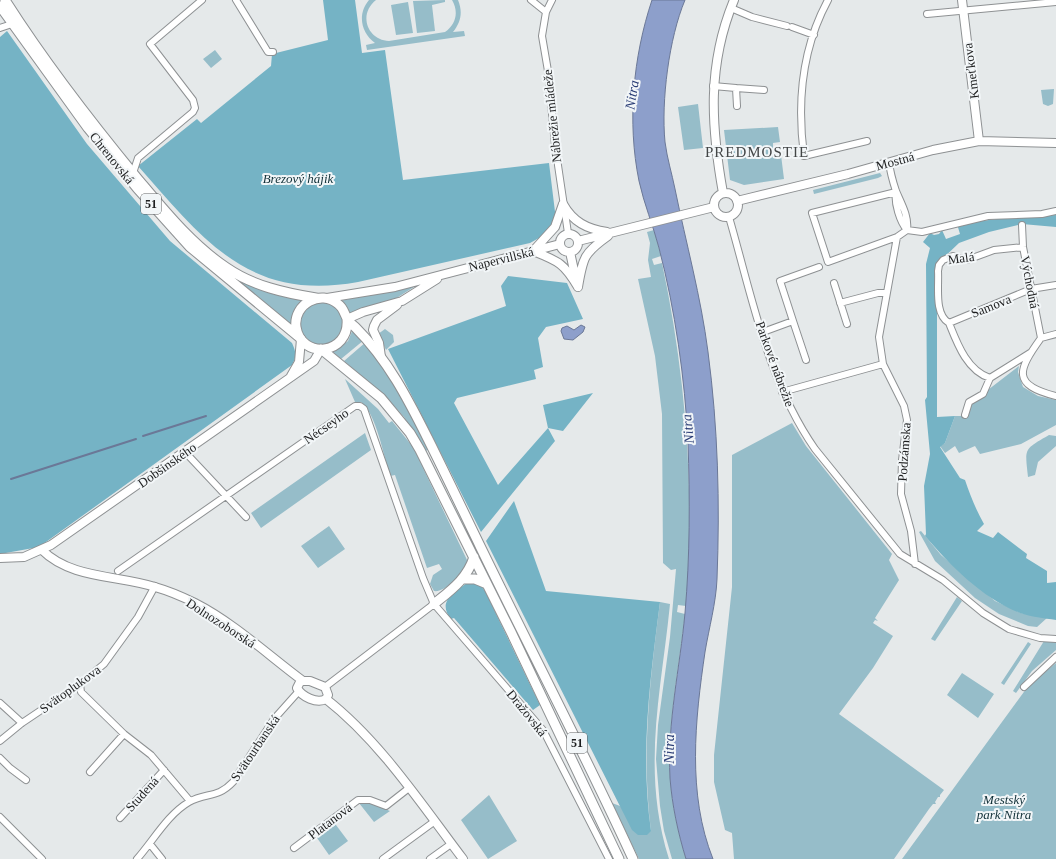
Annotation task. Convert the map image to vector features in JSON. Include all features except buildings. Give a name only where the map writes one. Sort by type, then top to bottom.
[{"type":"main road","name":"Chrenovská","points":[[5,0],[66,88],[133,173],[186,234],[214,259],[228,269],[247,279],[276,290],[317,298]]},
{"type":"main road","name":"Chrenovská","points":[[0,6],[88,128],[137,188],[190,247],[300,338]]},
{"type":"main road","points":[[300,338],[296,324],[298,314],[305,303],[317,298]]},
{"type":"main road","name":"51","points":[[317,298],[328,298],[341,306],[347,319],[381,357],[413,410],[633,859]]},
{"type":"main road","points":[[321,349],[332,347],[342,340],[346,331],[347,319]]},
{"type":"main road","name":"51","points":[[300,338],[309,346],[321,349],[381,398],[410,433],[428,465],[474,557],[619,859]]},
{"type":"main road","points":[[434,604],[464,579],[471,567],[474,557]]},
{"type":"main road","points":[[464,579],[475,579],[487,584]]},
{"type":"street","name":"Chrenovská","points":[[133,173],[138,158],[148,148],[193,112],[195,104],[193,100],[150,44],[202,0]]},
{"type":"street","points":[[236,0],[268,52],[273,52]]},
{"type":"street","points":[[531,0],[537,2],[546,12]]},
{"type":"street","name":"Nábrežie mládeže","points":[[552,0],[546,12],[542,36],[568,233]]},
{"type":"street","name":"Kmeťkova","points":[[962,0],[979,141]]},
{"type":"street","points":[[826,1],[806,61],[800,103],[804,156],[867,141]]},
{"type":"street","points":[[927,14],[1056,2]]},
{"type":"street","points":[[723,193],[714,128],[713,86],[718,48],[732,4],[752,17],[814,35]]},
{"type":"street","points":[[0,28],[12,24]]},
{"type":"street","points":[[713,86],[764,90]]},
{"type":"street","points":[[736,88],[736,106]]},
{"type":"street","name":"Mostná","points":[[737,201],[933,150],[979,141],[1056,143]]},
{"type":"street","points":[[889,162],[896,192],[900,197],[908,224],[907,230],[897,238],[828,262],[812,213],[896,192]]},
{"type":"street","points":[[723,193],[731,194],[737,201],[737,210],[729,217],[719,215],[714,207],[716,198],[723,193]]},
{"type":"street","points":[[563,204],[569,214],[584,226],[612,233]]},
{"type":"street","points":[[563,204],[555,227],[533,250],[556,260],[561,264],[568,270],[578,287]]},
{"type":"street","points":[[578,241],[714,207]]},
{"type":"street","points":[[907,230],[922,232],[988,216],[1042,214],[1056,211]]},
{"type":"street","name":"Parkové nábrežie","points":[[729,217],[782,392],[796,420],[815,449],[896,551],[915,564]]},
{"type":"street","name":"Východná","points":[[1022,225],[1023,247],[1041,338]]},
{"type":"street","points":[[568,233],[575,235],[578,241],[577,247],[570,252],[563,250],[560,244],[562,236],[568,233]]},
{"type":"street","points":[[578,287],[582,262],[589,251],[612,233]]},
{"type":"street","name":"Podzámska","points":[[897,238],[879,337],[883,364],[904,406],[907,420],[902,460],[901,494],[911,531],[915,564]]},
{"type":"street","name":"Napervillská","points":[[328,298],[372,292],[560,244]]},
{"type":"street","name":"Malá","points":[[990,378],[977,370],[966,358],[960,349],[949,323],[943,319],[940,313],[939,265],[943,260],[953,256],[967,260],[994,250],[1023,247]]},
{"type":"street","points":[[570,252],[578,287]]},
{"type":"street","points":[[806,360],[780,281],[819,266]]},
{"type":"street","name":"Napervillská","points":[[347,319],[363,312],[402,301],[442,275]]},
{"type":"street","points":[[834,283],[847,324]]},
{"type":"street","name":"Samova","points":[[949,323],[1031,289],[1056,286]]},
{"type":"street","points":[[840,303],[878,293],[886,293]]},
{"type":"street","points":[[381,357],[379,343],[373,330],[374,326],[377,320],[402,301]]},
{"type":"street","points":[[763,332],[794,321]]},
{"type":"street","points":[[1056,334],[1041,338],[1030,353],[1024,366],[1024,380],[1031,388],[1056,396]]},
{"type":"street","name":"Dobšinského","points":[[290,378],[299,362],[300,338]]},
{"type":"street","name":"Dobšinského","points":[[0,558],[24,557],[42,550],[314,361],[321,349]]},
{"type":"street","points":[[965,415],[969,402],[983,394],[990,378],[1030,353]]},
{"type":"street","points":[[782,392],[883,364]]},
{"type":"street","name":"Nécseyho","points":[[118,571],[355,406],[360,406],[364,409],[423,578],[434,604]]},
{"type":"street","points":[[185,452],[246,517]]},
{"type":"street","name":"Dolnozoborská","points":[[42,550],[53,561],[99,575],[155,586],[195,603],[303,680],[325,687]]},
{"type":"street","points":[[915,564],[943,580],[983,612],[1009,629],[1040,638],[1056,639]]},
{"type":"street","name":"Svätoplukova","points":[[0,740],[22,722],[80,684],[104,664],[118,645],[155,586]]},
{"type":"street","points":[[326,699],[328,695],[325,687],[434,604]]},
{"type":"street","name":"Dražovská","points":[[434,604],[543,730],[609,859]]},
{"type":"street","points":[[1024,687],[1056,657]]},
{"type":"street","points":[[303,680],[298,685],[299,691],[317,701],[326,699]]},
{"type":"street","name":"Studená","points":[[80,684],[81,692],[124,734],[151,755],[190,801]]},
{"type":"street","name":"Svätourbanská","points":[[137,859],[172,817],[190,801],[220,793],[227,789],[274,719],[299,691]]},
{"type":"street","points":[[326,699],[339,709],[374,746],[435,821],[463,859]]},
{"type":"street","points":[[0,703],[22,722]]},
{"type":"street","points":[[90,772],[124,734]]},
{"type":"street","points":[[0,758],[26,780]]},
{"type":"street","name":"Studená","points":[[120,818],[164,770]]},
{"type":"street","name":"Platanová","points":[[294,848],[358,800],[370,800],[386,806],[409,788]]},
{"type":"street","points":[[0,817],[42,859]]},
{"type":"street","points":[[383,859],[435,821]]},
{"type":"street","points":[[150,844],[162,859]]},
{"type":"street","points":[[430,859],[451,844]]},
{"type":"green space","name":"Brezový hájik","points":[[323,0],[355,0],[362,53],[385,50],[403,180],[549,163],[557,228],[530,243],[358,282],[320,286],[286,283],[257,273],[231,259],[207,240],[184,218],[138,166],[197,119],[201,123],[271,66],[272,54],[328,40]]},
{"type":"green space","points":[[369,0],[376,0],[370,6],[366,19],[370,31],[381,40],[389,41],[445,32],[452,25],[455,18],[456,13],[452,0],[458,0],[461,13],[458,24],[453,32],[464,31],[465,36],[367,50],[366,45],[375,43],[366,34],[362,23],[363,11]]},
{"type":"green space","points":[[445,0],[445,2],[432,5],[435,31],[417,33],[413,1]]},
{"type":"green space","points":[[408,2],[413,33],[396,35],[391,5]]},
{"type":"green space","points":[[7,31],[87,144],[170,241],[292,343],[295,359],[292,365],[39,547],[0,554],[0,37]]},
{"type":"green space","points":[[215,50],[222,59],[211,68],[203,59]]},
{"type":"green space","points":[[1054,89],[1053,104],[1048,106],[1043,104],[1041,90]]},
{"type":"green space","points":[[698,104],[703,148],[684,150],[678,107]]},
{"type":"green space","points":[[778,127],[780,142],[773,143],[773,148],[780,147],[784,179],[744,185],[730,180],[724,130]]},
{"type":"green space","points":[[880,173],[882,176],[878,178],[814,194],[813,190]]},
{"type":"green space","points":[[1056,215],[1056,227],[1022,224],[989,232],[959,243],[937,264],[937,417],[955,416],[945,443],[940,447],[960,478],[965,480],[973,502],[984,524],[977,531],[993,538],[998,532],[1027,554],[1026,558],[1047,571],[1047,583],[1056,582],[1056,620],[1020,613],[993,599],[956,570],[925,536],[924,486],[930,454],[925,400],[927,397],[926,264],[930,248],[923,242],[930,233],[934,235],[939,234],[942,230],[946,239],[960,234],[957,224],[1013,217]]},
{"type":"green space","points":[[654,230],[661,256],[652,259],[654,265],[662,263],[677,348],[683,391],[689,477],[689,563],[686,606],[678,605],[677,612],[685,614],[670,737],[671,788],[678,829],[686,859],[672,859],[664,831],[660,806],[656,759],[658,725],[670,637],[676,569],[671,570],[663,563],[662,414],[655,356],[638,279],[651,277],[648,260],[650,243],[647,232]]},
{"type":"green space","points":[[508,276],[567,283],[583,319],[546,327],[538,338],[543,367],[534,370],[536,379],[457,398],[454,403],[498,485],[548,428],[555,441],[481,532],[388,349],[506,306],[501,286]]},
{"type":"green space","points":[[238,279],[302,300],[294,311],[292,326],[235,281]]},
{"type":"green space","points":[[413,285],[414,287],[387,304],[353,315],[340,301]]},
{"type":"green space","points":[[321,302],[333,306],[339,312],[343,324],[339,336],[333,342],[321,346],[309,342],[303,336],[299,324],[303,312],[309,306]]},
{"type":"green space","points":[[353,329],[364,340],[341,359],[333,352],[348,341]]},
{"type":"green space","points":[[385,329],[393,335],[394,342],[386,350],[378,334]]},
{"type":"green space","points":[[366,342],[400,392],[428,450],[425,451],[404,417],[387,398],[344,361]]},
{"type":"green space","points":[[1019,366],[1018,372],[1023,387],[1038,396],[1056,400],[1056,425],[1021,444],[980,454],[975,446],[959,453],[955,446],[945,453],[940,446],[945,443],[955,416],[966,416],[971,403]]},
{"type":"green space","points":[[345,379],[378,409],[389,423],[392,421],[413,447],[468,562],[459,576],[444,589],[434,591],[430,584],[433,575],[442,569],[439,564],[427,568],[395,475],[390,476],[375,425],[371,416],[361,402],[355,402]]},
{"type":"green space","points":[[593,393],[563,431],[548,428],[543,405]]},
{"type":"green space","points":[[792,423],[806,446],[892,554],[889,560],[899,580],[875,618],[878,621],[875,620],[873,623],[893,636],[873,668],[839,714],[944,790],[935,802],[936,804],[933,804],[929,809],[894,859],[734,859],[732,833],[725,830],[714,782],[714,755],[732,587],[732,455]]},
{"type":"green space","points":[[365,433],[371,450],[261,528],[251,513]]},
{"type":"green space","points":[[1049,435],[1056,436],[1056,446],[1038,462],[1035,475],[1028,477],[1026,455],[1030,447]]},
{"type":"green space","points":[[514,501],[546,591],[660,602],[650,688],[646,745],[646,773],[651,831],[647,835],[638,835],[632,830],[486,541]]},
{"type":"green space","points":[[329,526],[345,549],[318,568],[301,546]]},
{"type":"green space","points":[[921,531],[941,555],[995,601],[1021,613],[1047,618],[1037,627],[1028,626],[999,614],[975,598],[935,561],[919,532]]},
{"type":"green space","points":[[470,581],[478,582],[485,591],[540,705],[533,710],[454,618],[451,619],[447,613],[446,607],[450,597]]},
{"type":"green space","points":[[957,597],[962,601],[935,641],[931,639]]},
{"type":"green space","points":[[660,602],[670,604],[658,701],[655,763],[656,794],[661,826],[669,859],[639,859],[612,803],[620,806],[651,831],[647,773],[648,716]]},
{"type":"green space","points":[[1044,641],[1056,642],[1056,650],[1032,671],[1016,693],[1013,691]]},
{"type":"green space","points":[[1028,642],[1031,644],[1004,685],[1001,683]]},
{"type":"green space","name":"Mestský park Nitra","points":[[1056,663],[1056,859],[902,859],[1029,685]]},
{"type":"green space","points":[[962,673],[994,694],[978,718],[947,695]]},
{"type":"green space","points":[[489,795],[517,841],[488,859],[461,820]]},
{"type":"green space","points":[[359,803],[370,803],[390,811],[374,822]]},
{"type":"green space","points":[[333,821],[348,841],[329,855],[315,835]]},
{"type":"water","name":"Nitra","points":[[652,0],[685,0],[679,15],[675,32],[665,89],[665,142],[705,331],[714,408],[718,494],[717,579],[701,678],[696,730],[696,783],[699,809],[713,859],[686,859],[676,819],[670,778],[670,737],[687,592],[689,463],[687,418],[682,369],[670,295],[659,248],[639,181],[633,136],[636,67],[645,22]]},
{"type":"water","points":[[581,325],[585,327],[583,332],[573,340],[564,339],[561,331],[562,328],[567,326],[574,330]]},
{"type":"waterway","points":[[143,436],[206,416]]},
{"type":"waterway","points":[[11,479],[136,439]]},
{"type":"district","name":"PREDMOSTIE","points":[[757,152]]}]
